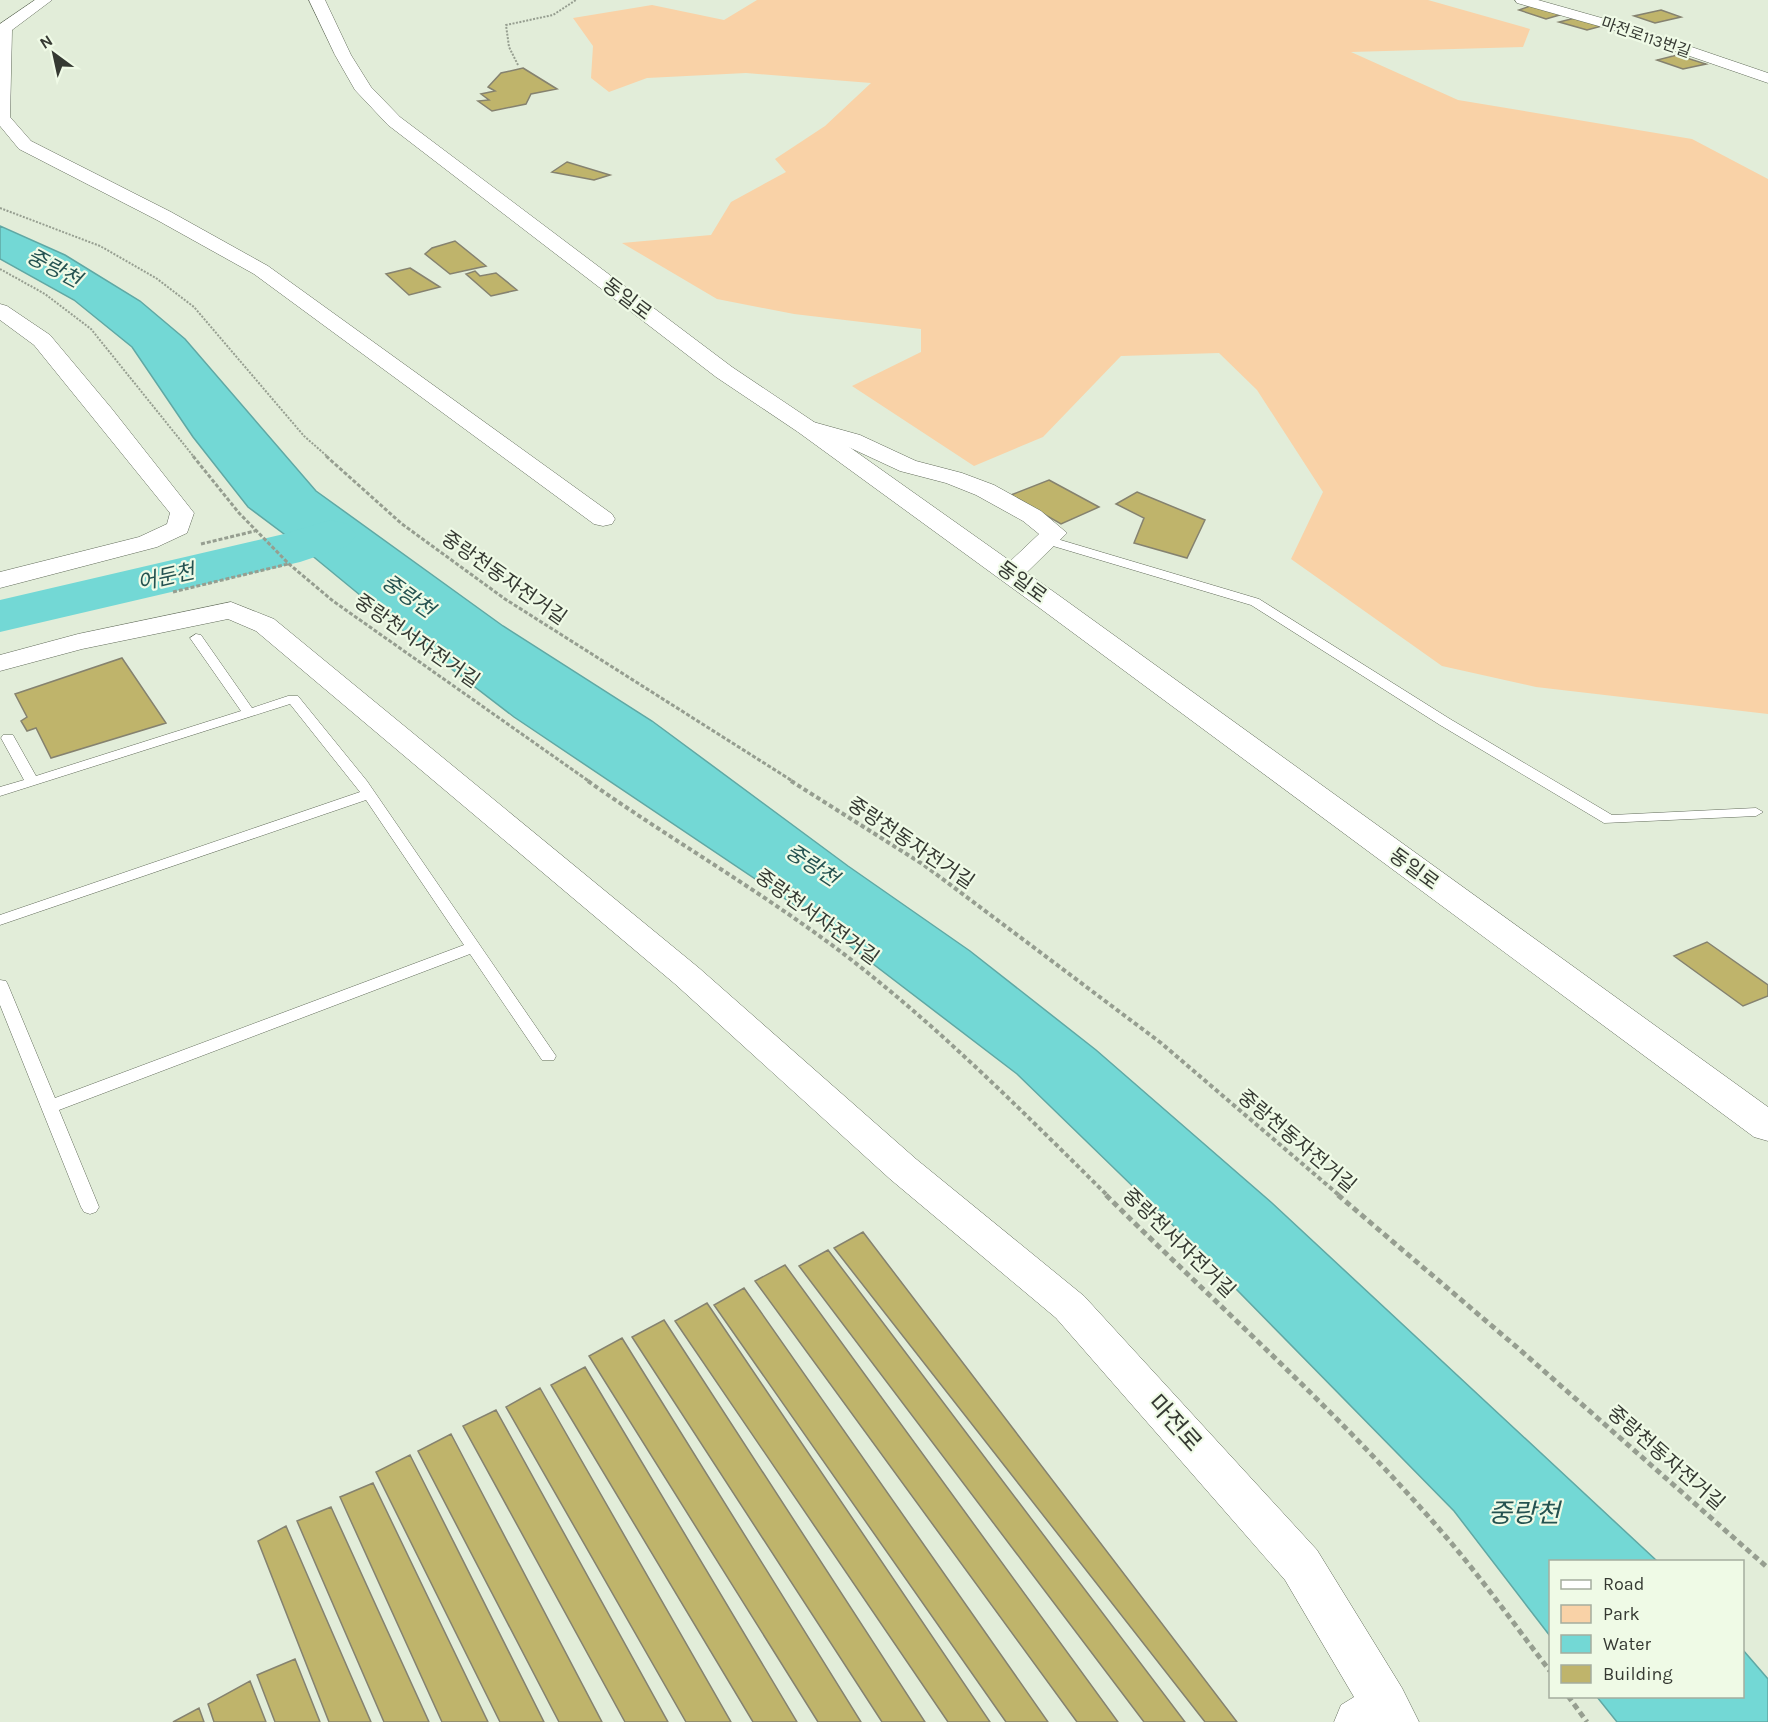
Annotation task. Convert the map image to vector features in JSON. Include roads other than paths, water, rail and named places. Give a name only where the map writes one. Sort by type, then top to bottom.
[{"type":"street","points":[[45,0],[4,28],[2,118],[25,145],[164,216],[261,270],[603,519]]},
{"type":"street","name":"동일로","points":[[317,0],[343,55],[364,90],[394,122],[724,372],[806,426],[1011,574],[1576,989],[1768,1127]]},
{"type":"street","name":"마전로113번길","points":[[1522,0],[1625,28],[1768,78]]},
{"type":"street","points":[[0,310],[42,340],[182,513],[178,528],[148,542],[0,580]]},
{"type":"street","points":[[806,426],[852,440],[908,466],[954,478],[985,490],[1032,516],[1054,533],[1011,574]]},
{"type":"street","name":"마전로","points":[[0,663],[78,642],[231,610],[265,625],[687,976],[903,1169],[1078,1316],[1301,1565],[1379,1716]]},
{"type":"street","points":[[1707,1081],[1768,1108]]},
{"type":"lane","points":[[1047,540],[1255,602],[1445,722],[1609,820],[1756,812]]},
{"type":"lane","points":[[196,638],[249,713]]},
{"type":"lane","points":[[0,792],[293,699],[369,794],[548,1056]]},
{"type":"lane","points":[[8,738],[32,782]]},
{"type":"lane","points":[[0,920],[369,794]]},
{"type":"lane","points":[[50,1107],[474,947]]},
{"type":"lane","points":[[0,985],[90,1207]]},
{"type":"water","name":"중랑천","points":[[0,226],[65,255],[140,301],[185,339],[316,491],[503,626],[652,721],[848,866],[970,951],[1096,1050],[1272,1203],[1656,1560],[1549,1560],[1549,1635],[1454,1511],[1185,1237],[1017,1074],[809,915],[514,717],[248,507],[193,437],[132,347],[74,300],[0,259]]},
{"type":"water","points":[[1744,1651],[1768,1679],[1768,1722],[1617,1722],[1598,1698],[1744,1698]]},
{"type":"waterway","name":"어둔천","points":[[0,616],[300,546],[330,535]]}]
